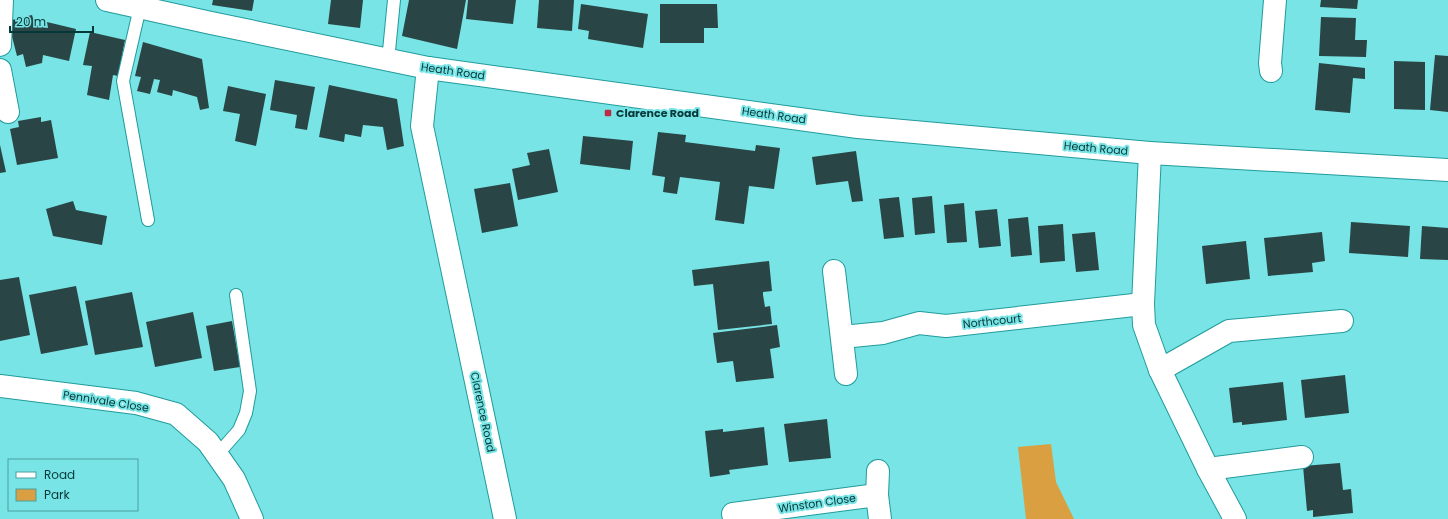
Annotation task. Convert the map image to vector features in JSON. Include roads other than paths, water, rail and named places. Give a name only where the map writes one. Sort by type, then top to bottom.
[{"type":"street","points":[[0,45],[2,0]]},
{"type":"street","name":"Heath Road","points":[[107,0],[388,61],[428,68],[858,127],[1150,153],[1448,170]]},
{"type":"street","points":[[1271,71],[1270,63],[1275,0]]},
{"type":"street","name":"Clarence Road","points":[[428,68],[422,126],[505,519]]},
{"type":"street","points":[[0,70],[8,112]]},
{"type":"street","points":[[1150,153],[1143,304],[1144,325],[1160,370],[1208,469],[1235,519]]},
{"type":"street","points":[[834,270],[846,374]]},
{"type":"street","name":"Northcourt","points":[[842,337],[883,333],[918,323],[946,326],[1143,304]]},
{"type":"street","points":[[1160,370],[1229,331],[1342,322]]},
{"type":"street","name":"Pennivale Close","points":[[0,386],[136,403],[176,414],[208,442],[234,479],[252,519]]},
{"type":"street","points":[[1208,469],[1302,457]]},
{"type":"street","points":[[878,470],[877,495],[880,519]]},
{"type":"street","name":"Winston Close","points":[[733,514],[877,495]]},
{"type":"lane","points":[[388,61],[394,0]]},
{"type":"lane","points":[[140,7],[122,81],[148,220]]},
{"type":"lane","points":[[217,455],[239,430],[246,413],[250,390],[236,295]]},
{"type":"place","name":"Clarence Road","points":[[608,113]]}]
